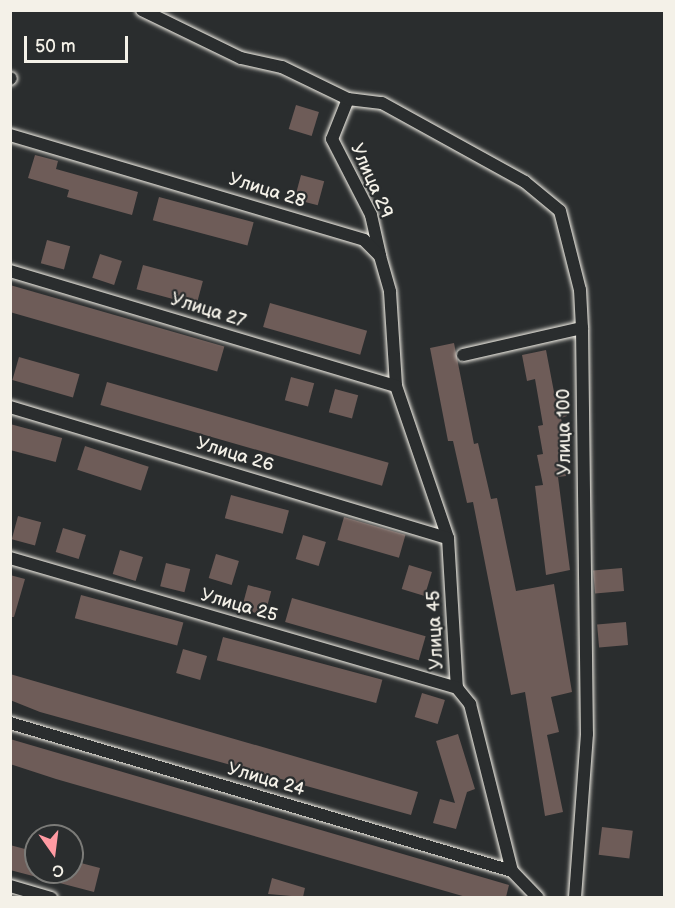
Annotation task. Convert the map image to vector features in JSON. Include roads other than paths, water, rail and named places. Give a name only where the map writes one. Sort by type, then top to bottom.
[{"type":"street","points":[[142,10],[241,58],[282,67],[348,99]]},
{"type":"street","name":"Улица 29","points":[[348,99],[332,139],[370,215],[380,256]]},
{"type":"street","name":"Улица 100","points":[[348,99],[382,103],[525,182],[560,211],[580,290],[582,328],[587,734],[574,897]]},
{"type":"street","name":"Улица 28","points":[[10,135],[364,240],[380,256]]},
{"type":"street","points":[[380,256],[390,292],[396,386]]},
{"type":"street","name":"Улица 27","points":[[10,271],[396,386]]},
{"type":"street","points":[[463,355],[582,328]]},
{"type":"street","name":"Улица 45","points":[[396,386],[448,538],[457,688],[470,704],[512,871]]},
{"type":"street","name":"Улица 26","points":[[10,407],[448,538]]},
{"type":"street","name":"Улица 25","points":[[10,558],[457,688]]},
{"type":"street","name":"Улица 24","points":[[10,723],[512,871]]},
{"type":"street","points":[[512,871],[538,897]]},
{"type":"street","points":[[10,886],[51,897]]}]
